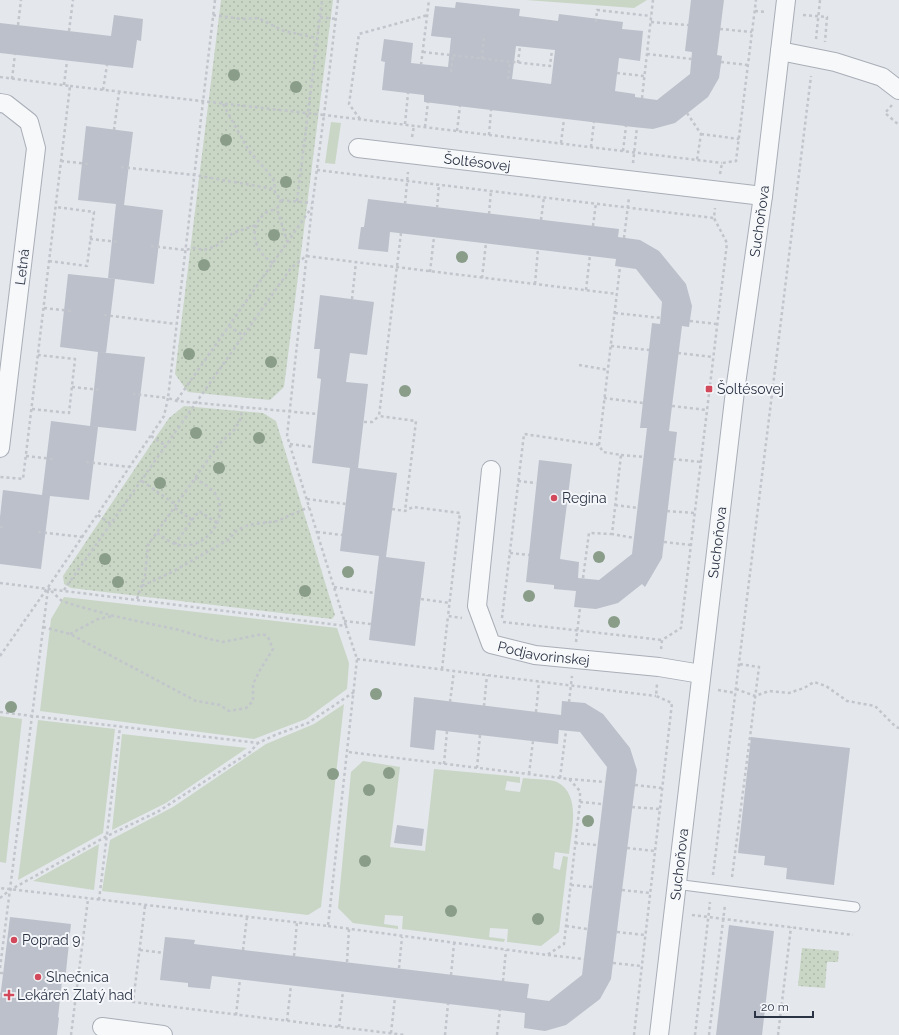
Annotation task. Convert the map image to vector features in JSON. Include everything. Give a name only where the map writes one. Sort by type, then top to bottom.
[{"type":"street","name":"Suchoňova","points":[[659,1035],[675,884],[734,391],[763,196],[786,0]]},
{"type":"street","points":[[780,51],[814,56],[882,77],[899,90]]},
{"type":"street","name":"Letná","points":[[0,103],[6,104],[29,122],[36,148],[0,448]]},
{"type":"street","name":"Šoltésovej","points":[[358,148],[763,196]]},
{"type":"street","name":"Podjavorinskej","points":[[491,470],[477,606],[491,644],[535,655],[659,667],[701,674]]},
{"type":"street","points":[[102,1028],[163,1035]]},
{"type":"lane","points":[[675,884],[855,907]]},
{"type":"path","points":[[18,25],[21,0]]},
{"type":"path","points":[[69,31],[73,0]]},
{"type":"path","points":[[0,656],[83,537],[164,416],[168,398],[215,0]]},
{"type":"path","points":[[297,201],[322,0]]},
{"type":"path","points":[[328,926],[358,659],[344,621],[287,436],[312,203],[338,0]]},
{"type":"path","points":[[421,65],[429,0]]},
{"type":"path","points":[[642,98],[653,0]]},
{"type":"path","points":[[0,78],[405,124],[722,163],[736,160],[756,0]]},
{"type":"path","points":[[695,1035],[711,889],[820,0]]},
{"type":"path","points":[[596,22],[597,10],[651,16]]},
{"type":"path","points":[[360,119],[349,104],[359,34],[428,14]]},
{"type":"path","points":[[213,15],[242,19],[258,18],[284,31],[317,38]]},
{"type":"path","points":[[320,17],[336,19]]},
{"type":"path","points":[[651,22],[688,25]]},
{"type":"path","points":[[720,29],[752,32]]},
{"type":"path","points":[[482,59],[484,35]]},
{"type":"path","points":[[518,63],[520,46]]},
{"type":"path","points":[[423,52],[550,66],[552,50]]},
{"type":"path","points":[[12,79],[15,54]]},
{"type":"path","points":[[647,54],[692,59]]},
{"type":"path","points":[[451,72],[453,55]]},
{"type":"path","points":[[64,85],[67,61]]},
{"type":"path","points":[[508,78],[510,62]]},
{"type":"path","points":[[721,62],[748,65]]},
{"type":"path","points":[[103,90],[107,65]]},
{"type":"path","points":[[617,73],[644,76]]},
{"type":"path","points":[[0,477],[23,479],[70,86]]},
{"type":"path","points":[[114,130],[119,92]]},
{"type":"path","points":[[405,124],[408,93]]},
{"type":"path","points":[[425,127],[428,102]]},
{"type":"path","points":[[223,104],[249,151],[274,181],[274,189],[281,200]]},
{"type":"path","points":[[457,131],[460,106]]},
{"type":"path","points":[[488,135],[491,110]]},
{"type":"path","points":[[687,113],[701,134],[698,160]]},
{"type":"path","points":[[561,143],[564,118]]},
{"type":"path","points":[[591,147],[594,122]]},
{"type":"path","points":[[623,151],[626,126]]},
{"type":"path","points":[[701,134],[739,139]]},
{"type":"path","points":[[61,161],[89,164]]},
{"type":"path","points":[[599,445],[524,434],[501,622],[662,640],[681,628],[727,243],[714,218],[722,163]]},
{"type":"path","points":[[122,168],[194,175],[274,189]]},
{"type":"path","points":[[317,170],[714,218]]},
{"type":"path","points":[[437,208],[439,184]]},
{"type":"path","points":[[489,214],[491,190]]},
{"type":"path","points":[[541,220],[544,197]]},
{"type":"path","points":[[281,200],[312,203]]},
{"type":"path","points":[[281,200],[277,209],[287,242]]},
{"type":"path","points":[[593,226],[596,203]]},
{"type":"path","points":[[49,261],[87,266],[94,212],[56,207]]},
{"type":"path","points":[[177,401],[312,207]]},
{"type":"path","points":[[273,263],[264,258],[258,251],[254,238],[256,225],[263,213],[277,209]]},
{"type":"path","points":[[151,246],[185,250],[194,248],[204,250],[216,246],[233,233],[256,225]]},
{"type":"path","points":[[364,422],[372,422],[379,416],[401,233]]},
{"type":"path","points":[[430,272],[434,237]]},
{"type":"path","points":[[90,239],[119,242]]},
{"type":"path","points":[[482,278],[486,243]]},
{"type":"path","points":[[535,284],[538,249]]},
{"type":"path","points":[[586,290],[590,255]]},
{"type":"path","points":[[64,590],[291,268],[306,256],[617,294]]},
{"type":"path","points":[[352,299],[356,262]]},
{"type":"path","points":[[620,267],[599,445],[603,452],[644,457]]},
{"type":"path","points":[[44,308],[71,312]]},
{"type":"path","points":[[615,313],[661,318]]},
{"type":"path","points":[[104,316],[176,324]]},
{"type":"path","points":[[690,321],[717,324]]},
{"type":"path","points":[[229,326],[244,336]]},
{"type":"path","points":[[611,346],[649,350]]},
{"type":"path","points":[[678,353],[713,357]]},
{"type":"path","points":[[32,409],[68,413],[72,387],[75,359],[38,355]]},
{"type":"path","points":[[579,365],[608,370]]},
{"type":"path","points":[[72,387],[101,390]]},
{"type":"path","points":[[134,394],[168,398],[177,401],[317,414]]},
{"type":"path","points":[[604,398],[643,403]]},
{"type":"path","points":[[136,599],[147,565],[148,545],[218,444],[234,428],[241,418],[242,406]]},
{"type":"path","points":[[672,406],[707,410]]},
{"type":"path","points":[[379,416],[416,421],[405,511]]},
{"type":"path","points":[[151,436],[166,446]]},
{"type":"path","points":[[290,444],[313,447]]},
{"type":"path","points":[[612,534],[621,454]]},
{"type":"path","points":[[26,456],[53,459]]},
{"type":"path","points":[[673,459],[701,462]]},
{"type":"path","points":[[86,462],[130,467]]},
{"type":"path","points":[[157,533],[175,544],[187,545],[205,539],[217,524],[220,514],[217,496],[195,478]]},
{"type":"path","points":[[142,481],[192,520]]},
{"type":"path","points":[[518,481],[536,482]]},
{"type":"path","points":[[307,499],[346,504]]},
{"type":"path","points":[[615,505],[638,508]]},
{"type":"path","points":[[141,586],[172,572],[228,540],[237,530],[248,525],[277,521],[309,507]]},
{"type":"path","points":[[392,509],[405,511],[413,507],[460,513],[442,669]]},
{"type":"path","points":[[175,544],[199,511],[217,524]]},
{"type":"path","points":[[667,511],[694,513]]},
{"type":"path","points":[[98,515],[111,524]]},
{"type":"path","points":[[0,527],[6,528]]},
{"type":"path","points":[[38,532],[83,537]]},
{"type":"path","points":[[317,532],[342,535]]},
{"type":"path","points":[[583,578],[589,533],[612,534],[634,538]]},
{"type":"path","points":[[664,542],[691,545]]},
{"type":"path","points":[[510,553],[529,555]]},
{"type":"path","points":[[0,582],[346,626]]},
{"type":"path","points":[[334,587],[374,593]]},
{"type":"path","points":[[43,627],[70,634],[196,701],[220,705],[229,711],[246,708],[253,701],[253,684],[273,649],[268,637],[263,634],[223,642],[179,630],[114,616],[62,600],[48,588]]},
{"type":"path","points":[[0,968],[48,588]]},
{"type":"path","points":[[421,599],[450,603]]},
{"type":"path","points":[[70,634],[98,619],[114,616]]},
{"type":"path","points":[[448,616],[482,620]]},
{"type":"path","points":[[344,621],[370,624]]},
{"type":"path","points":[[656,696],[662,640]]},
{"type":"path","points":[[358,659],[656,696],[672,703],[634,1035]]},
{"type":"path","points":[[709,1035],[728,881],[731,881],[759,667],[739,664]]},
{"type":"path","points":[[450,702],[454,671]]},
{"type":"path","points":[[484,706],[487,675]]},
{"type":"path","points":[[536,712],[539,682]]},
{"type":"path","points":[[736,689],[755,696],[769,691],[789,693],[804,688],[814,682],[826,686],[847,701],[875,706],[896,727],[899,728]]},
{"type":"path","points":[[0,898],[10,890],[107,836],[173,802],[250,752],[258,743],[275,735],[308,724],[354,692]]},
{"type":"path","points":[[0,712],[258,743]]},
{"type":"path","points":[[99,900],[120,727]]},
{"type":"path","points":[[444,764],[447,731]]},
{"type":"path","points":[[560,778],[566,731]]},
{"type":"path","points":[[477,768],[480,735]]},
{"type":"path","points":[[529,774],[533,741]]},
{"type":"path","points":[[348,752],[560,778],[605,782]]},
{"type":"path","points":[[547,955],[564,944],[580,802],[580,791],[569,779]]},
{"type":"path","points":[[635,785],[662,788]]},
{"type":"path","points":[[580,802],[602,804]]},
{"type":"path","points":[[632,807],[660,810]]},
{"type":"path","points":[[575,843],[597,846]]},
{"type":"path","points":[[627,848],[655,851]]},
{"type":"path","points":[[571,884],[592,887]]},
{"type":"path","points":[[0,888],[145,906],[297,922],[454,944],[584,959]]},
{"type":"path","points":[[622,890],[650,893]]},
{"type":"path","points":[[71,1035],[88,899]]},
{"type":"path","points":[[145,906],[133,1002],[406,1035]]},
{"type":"path","points":[[648,910],[853,935]]},
{"type":"path","points":[[243,950],[247,917]]},
{"type":"path","points":[[294,956],[297,922]]},
{"type":"path","points":[[566,926],[587,929]]},
{"type":"path","points":[[778,1035],[791,928]]},
{"type":"path","points":[[347,962],[349,929]]},
{"type":"path","points":[[617,932],[645,935]]},
{"type":"path","points":[[399,968],[402,937]]},
{"type":"path","points":[[451,975],[454,944]]},
{"type":"path","points":[[140,950],[164,953]]},
{"type":"path","points":[[503,981],[506,950]]},
{"type":"path","points":[[613,963],[642,966]]},
{"type":"path","points":[[236,1015],[240,979]]},
{"type":"path","points":[[287,1021],[291,985]]},
{"type":"path","points":[[339,1027],[343,991]]},
{"type":"path","points":[[391,1033],[395,998]]},
{"type":"path","points":[[445,1035],[448,1004]]},
{"type":"path","points":[[497,1035],[500,1010]]},
{"type":"green space","points":[[221,0],[333,0],[284,387],[270,400],[188,392],[175,374]]},
{"type":"green space","points":[[526,0],[647,0],[634,8]]},
{"type":"green space","points":[[331,122],[341,123],[335,164],[325,163]]},
{"type":"green space","points":[[184,406],[263,413],[276,421],[335,615],[332,619],[71,588],[64,584],[63,576],[158,434],[169,418]]},
{"type":"green space","points":[[64,597],[337,628],[349,663],[347,689],[306,719],[254,739],[40,711],[51,619]]},
{"type":"green space","points":[[344,704],[321,907],[308,915],[102,891],[110,840],[173,807],[266,744],[314,724]]},
{"type":"green space","points":[[0,716],[22,719],[6,863],[0,862]]},
{"type":"green space","points":[[38,720],[115,729],[103,833],[18,880]]},
{"type":"green space","points":[[122,734],[247,748],[166,803],[112,830]]},
{"type":"green space","points":[[363,761],[400,767],[390,847],[425,851],[434,769],[520,777],[520,783],[507,781],[505,790],[520,792],[523,778],[554,781],[565,788],[570,796],[572,805],[573,825],[569,854],[555,852],[553,868],[560,870],[563,856],[568,857],[559,932],[541,946],[507,942],[508,929],[490,928],[489,937],[505,939],[504,942],[402,929],[403,916],[385,915],[384,924],[398,926],[398,929],[353,923],[338,908],[351,772]]},
{"type":"green space","points":[[99,844],[94,890],[33,881]]},
{"type":"green space","points":[[802,948],[839,951],[838,962],[827,962],[825,988],[798,986]]},
{"type":"building","points":[[691,0],[724,0],[717,55],[722,56],[719,78],[708,97],[675,123],[653,129],[424,102],[424,95],[382,90],[385,62],[381,61],[384,39],[413,43],[411,63],[448,67],[451,38],[431,36],[435,6],[455,8],[456,2],[520,9],[519,16],[558,21],[559,14],[623,22],[622,29],[643,31],[640,61],[619,58],[615,91],[635,94],[635,97],[657,100],[690,74],[692,52],[685,51]],"holes":[[[516,46],[555,50],[551,84],[512,79]]]},
{"type":"building","points":[[114,15],[143,19],[141,41],[137,40],[133,68],[0,53],[0,23],[111,36]]},
{"type":"building","points":[[86,126],[133,132],[124,205],[163,210],[154,284],[108,278],[116,204],[78,200]]},
{"type":"building","points":[[368,199],[619,229],[618,237],[640,240],[659,251],[686,284],[692,306],[689,327],[682,326],[669,431],[677,432],[662,558],[645,587],[642,584],[618,603],[596,609],[574,607],[576,591],[554,589],[554,585],[526,582],[539,460],[572,464],[560,559],[579,562],[578,578],[599,580],[632,554],[647,428],[640,428],[652,323],[660,324],[662,302],[636,269],[615,266],[616,259],[390,232],[388,252],[358,249],[361,227],[364,227]]},
{"type":"building","points":[[68,274],[115,279],[106,353],[60,347]]},
{"type":"building","points":[[320,295],[374,302],[367,355],[350,353],[346,382],[368,384],[358,468],[397,473],[386,557],[425,562],[415,646],[369,640],[379,556],[340,551],[350,468],[312,463],[321,379],[317,378],[320,349],[314,349]]},
{"type":"building","points":[[98,352],[145,357],[136,431],[90,426]]},
{"type":"building","points":[[51,421],[98,427],[89,500],[50,496],[41,569],[0,564],[0,517],[3,490],[42,495]]},
{"type":"building","points":[[414,697],[561,715],[562,701],[585,703],[603,714],[630,748],[637,770],[611,979],[600,999],[566,1025],[545,1031],[524,1028],[525,1013],[212,976],[210,989],[188,987],[188,983],[160,980],[165,937],[195,940],[194,944],[529,984],[527,998],[549,1001],[582,975],[607,767],[580,732],[559,730],[558,744],[436,730],[434,750],[410,747]]},
{"type":"building","points":[[751,737],[850,748],[834,885],[786,879],[787,868],[764,865],[765,856],[738,853]]},
{"type":"building","points":[[397,825],[424,829],[422,846],[394,843]]},
{"type":"building","name":"Slnečnica","points":[[10,917],[71,924],[65,981],[62,981],[57,1035],[0,1035],[0,999]]},
{"type":"building","points":[[729,925],[774,931],[762,1035],[716,1035]]},
{"type":"place","name":"Šoltésovej","points":[[709,389]]},
{"type":"place","name":"Regina","points":[[554,498]]},
{"type":"place","name":"Poprad 9","points":[[14,940]]},
{"type":"place","name":"Slnečnica","points":[[38,977]]},
{"type":"place","name":"Lekáreň Zlatý had","points":[[9,995]]}]
